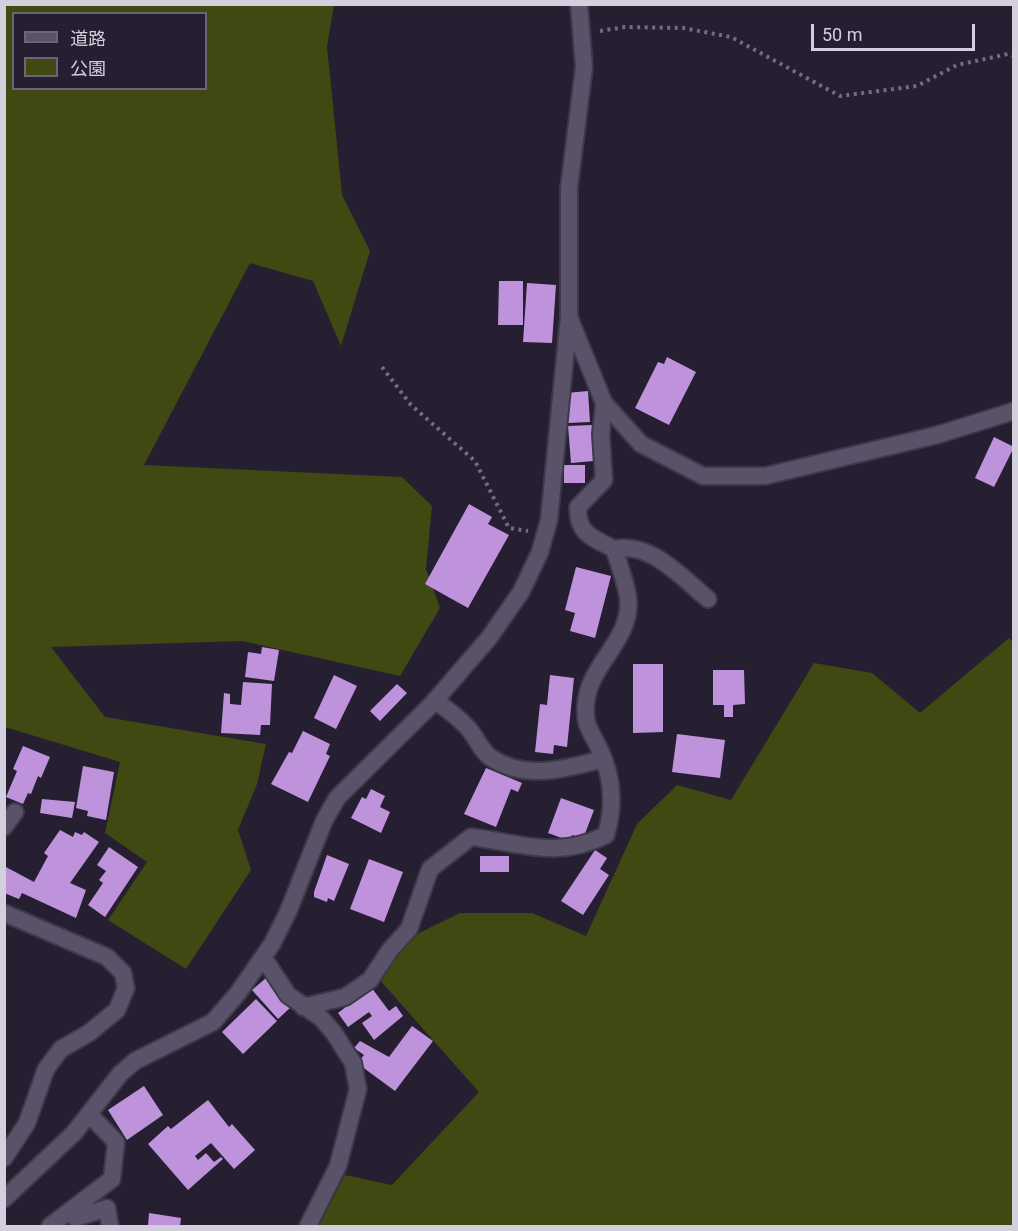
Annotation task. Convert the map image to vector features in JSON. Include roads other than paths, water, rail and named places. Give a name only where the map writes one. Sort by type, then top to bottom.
[{"type":"street","points":[[4,1199],[51,1156],[89,1114],[120,1074],[135,1061],[213,1022],[263,957],[288,912],[324,821],[337,798],[435,700],[489,638],[521,592],[546,533],[549,520],[569,317],[569,188],[584,67],[579,4]]},
{"type":"street","points":[[569,317],[604,403],[641,444],[703,476],[765,476],[937,435],[1014,411]]},
{"type":"street","points":[[604,403],[601,434],[604,480],[578,507],[578,521],[584,533],[614,549],[627,547],[655,556],[708,599]]},
{"type":"street","points":[[303,1007],[345,997],[370,980],[390,950],[409,929],[429,869],[471,837],[511,845],[552,848],[583,846],[606,835],[613,813],[612,790],[603,759],[587,730],[586,702],[593,678],[626,625],[628,599],[614,549]]},
{"type":"street","points":[[435,700],[468,728],[489,757],[507,764],[534,773],[563,769],[603,759]]},
{"type":"street","points":[[4,827],[15,812]]},
{"type":"street","points":[[4,913],[107,957],[123,973],[126,988],[117,1010],[89,1033],[61,1050],[46,1069],[27,1123],[4,1158]]},
{"type":"street","points":[[263,957],[288,995],[321,1018],[334,1034],[353,1063],[358,1089],[338,1166],[308,1227]]},
{"type":"street","points":[[50,1227],[112,1179],[116,1142],[89,1114]]},
{"type":"street","points":[[69,1212],[76,1218],[107,1208],[110,1227]]}]
